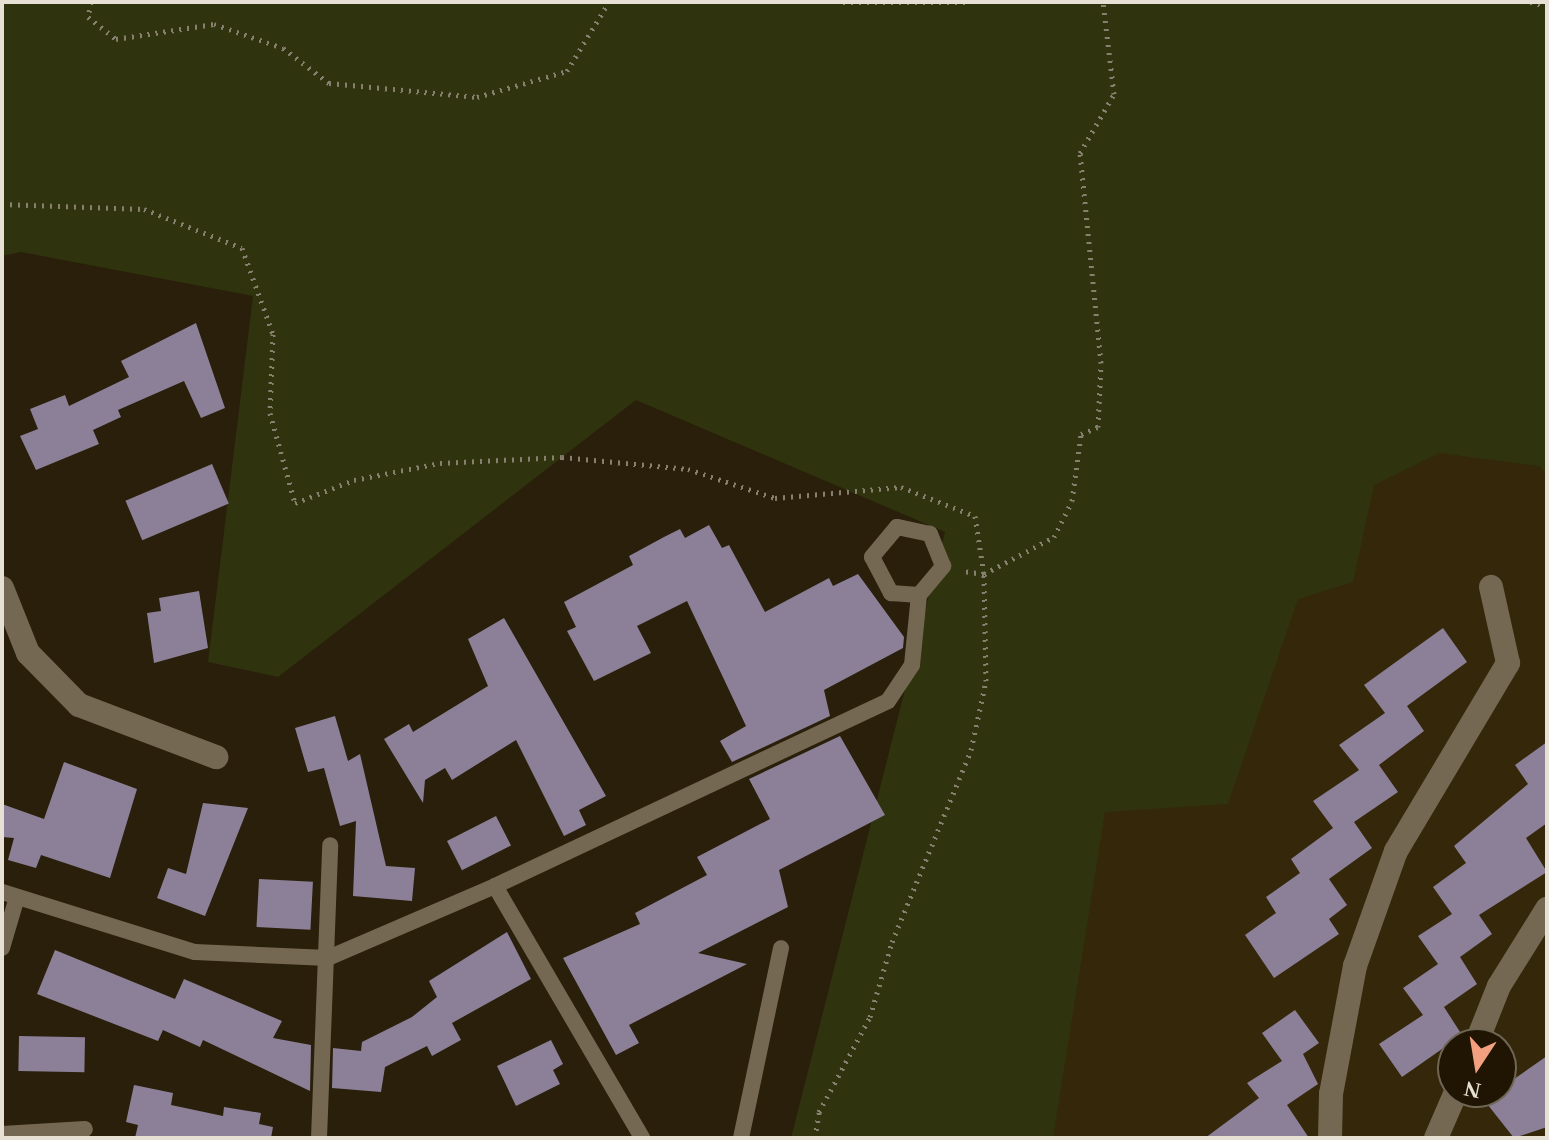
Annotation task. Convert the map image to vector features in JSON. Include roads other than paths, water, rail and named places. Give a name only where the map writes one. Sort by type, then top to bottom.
[{"type":"street","points":[[1330,1138],[1331,1094],[1355,966],[1396,851],[1508,663],[1491,587]]},
{"type":"street","points":[[2,588],[28,653],[79,705],[216,757]]},
{"type":"street","points":[[1482,1028],[1499,986],[1547,909]]},
{"type":"street","points":[[1436,1138],[1449,1108]]},
{"type":"lane","points":[[2,948],[10,895],[195,952],[328,958],[495,886],[888,701],[912,665],[919,595],[943,566],[930,534],[897,527],[872,557],[891,593],[919,595]]},
{"type":"lane","points":[[319,1138],[330,845]]},
{"type":"lane","points":[[495,886],[642,1138]]},
{"type":"lane","points":[[741,1138],[781,948]]},
{"type":"lane","points":[[2,1134],[85,1129]]}]
